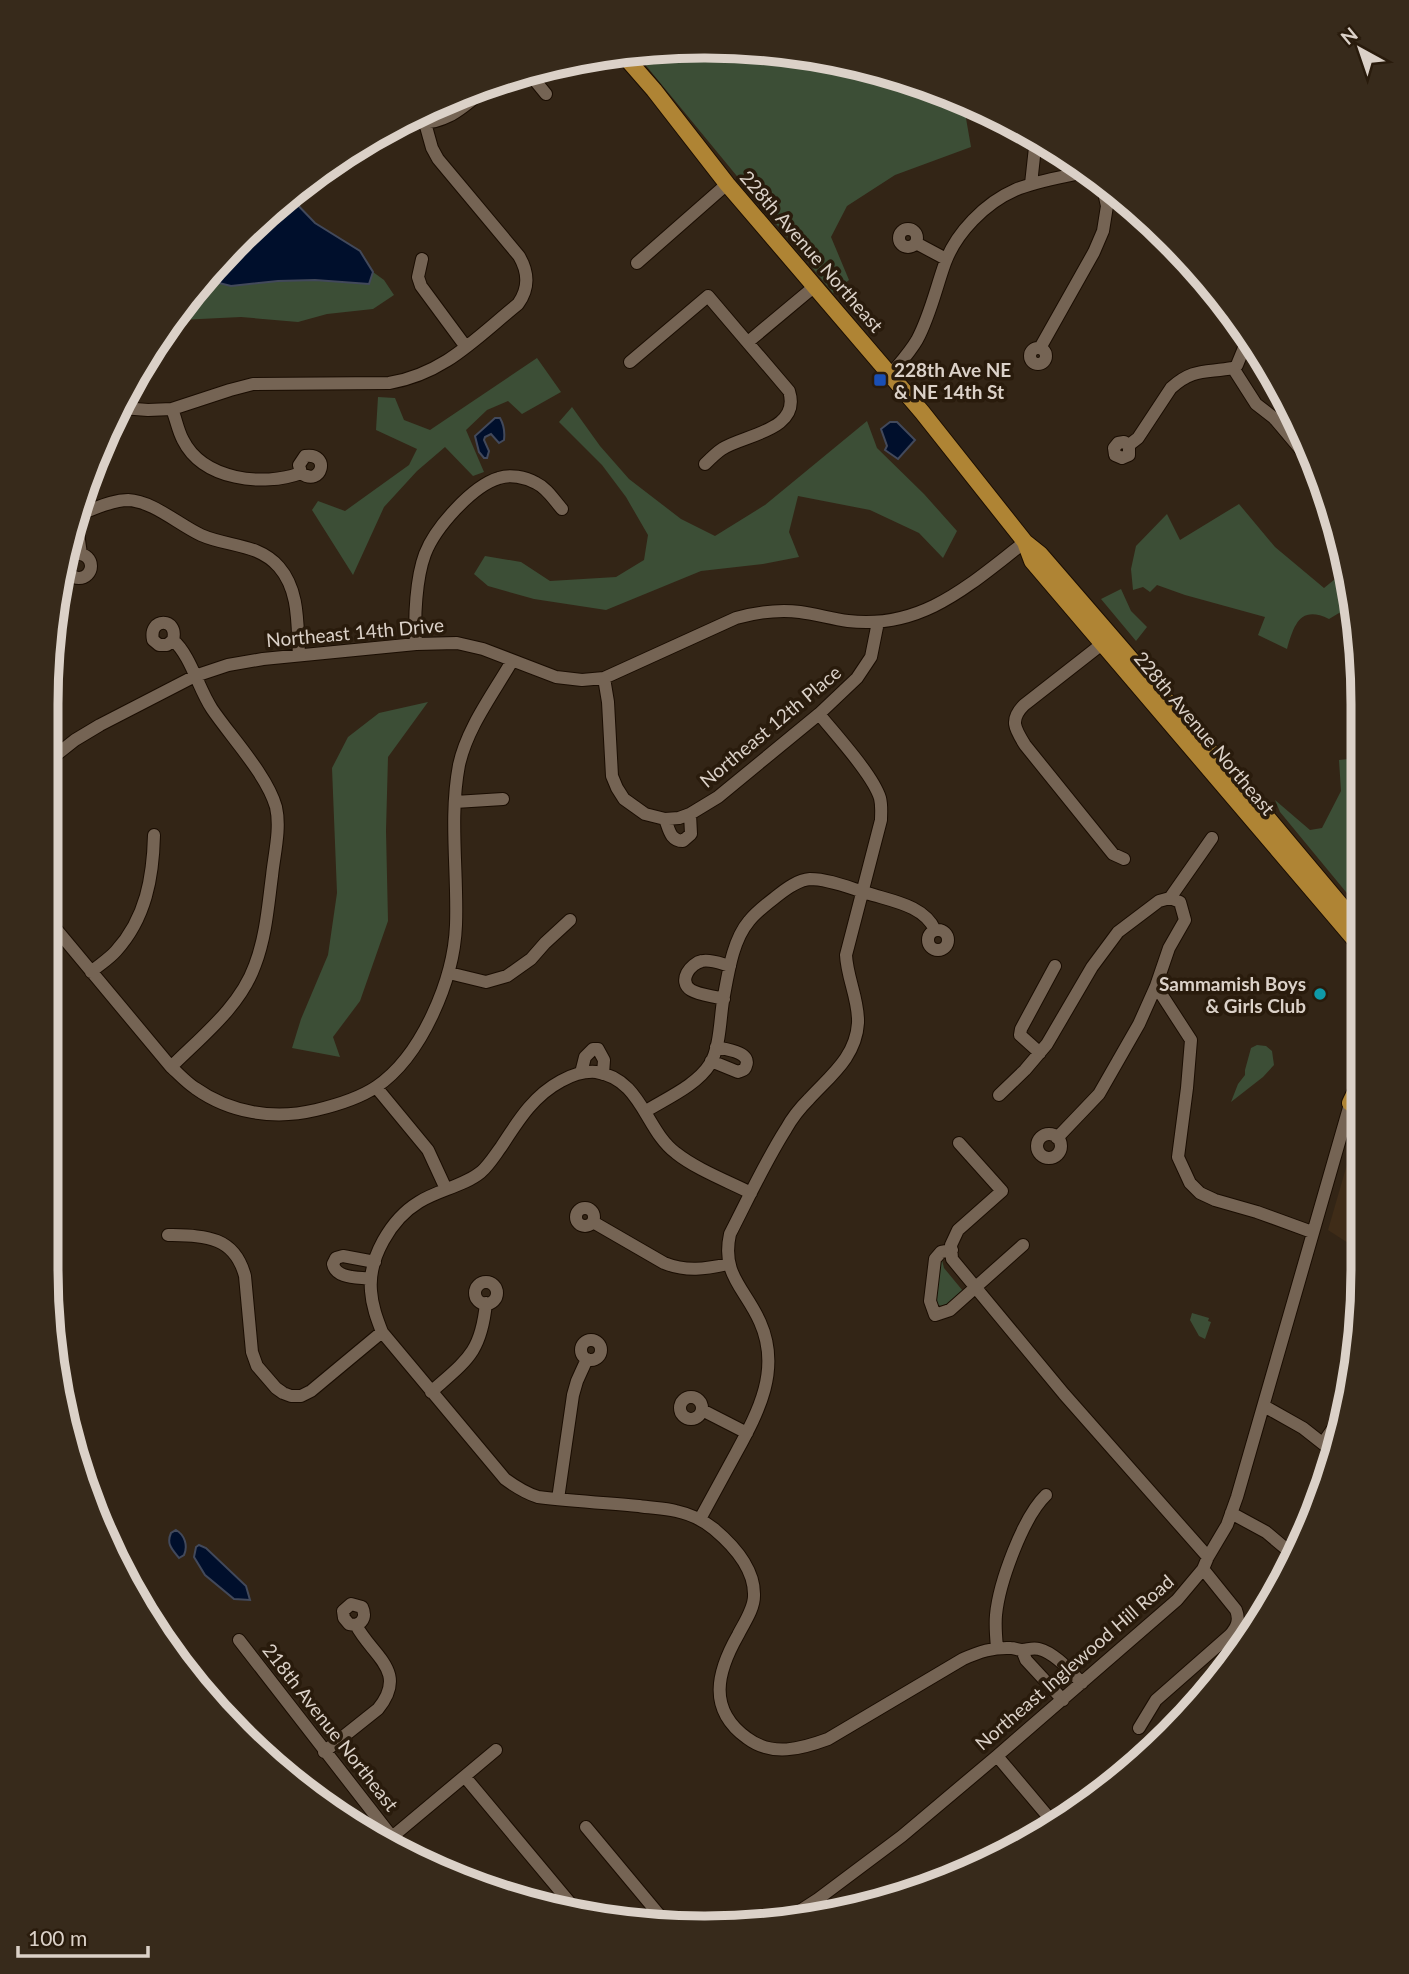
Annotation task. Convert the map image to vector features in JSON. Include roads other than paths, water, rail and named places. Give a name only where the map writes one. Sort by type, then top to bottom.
[{"type":"main road","name":"228th Avenue Northeast","points":[[630,62],[727,184],[891,374],[1025,542],[1083,604],[1351,917]]},
{"type":"main road","name":"228th Avenue Northeast","points":[[1025,542],[1032,561],[1351,936]]},
{"type":"main road","points":[[1083,604],[1083,616],[1100,635],[1102,643]]},
{"type":"main road","points":[[1202,762],[1211,766],[1237,797],[1251,798]]},
{"type":"street","points":[[535,81],[546,94]]},
{"type":"street","points":[[422,122],[442,120],[466,104]]},
{"type":"street","points":[[129,409],[172,409],[253,384],[389,383],[407,380],[441,366],[518,304],[523,296],[527,278],[525,266],[438,159],[425,123]]},
{"type":"street","points":[[1031,184],[1035,148]]},
{"type":"street","points":[[891,374],[917,341],[946,259],[961,235],[985,209],[1012,191],[1074,174]]},
{"type":"street","points":[[636,263],[727,184]]},
{"type":"street","points":[[1040,348],[1103,231],[1107,206],[1105,197]]},
{"type":"street","points":[[916,243],[946,259]]},
{"type":"street","points":[[422,259],[418,269],[421,286],[466,347]]},
{"type":"street","points":[[748,342],[815,286]]},
{"type":"street","points":[[630,362],[708,296],[789,391],[790,405],[787,414],[779,422],[766,432],[721,449],[705,464]]},
{"type":"street","points":[[1129,445],[1138,438],[1177,382],[1199,370],[1233,368],[1244,348]]},
{"type":"street","points":[[1233,368],[1256,404],[1274,418],[1297,445]]},
{"type":"street","points":[[172,409],[183,440],[198,458],[223,474],[270,480],[301,473]]},
{"type":"street","points":[[416,644],[414,621],[424,555],[440,527],[455,510],[491,481],[510,476],[535,482],[544,488],[562,509]]},
{"type":"street","points":[[88,511],[117,501],[139,502],[204,536],[245,545],[270,558],[286,578],[295,600],[299,655]]},
{"type":"street","points":[[79,541],[81,554]]},
{"type":"street","points":[[878,622],[898,619],[934,607],[959,592],[1025,542]]},
{"type":"street","name":"Northeast 14th Drive","points":[[58,753],[100,725],[195,676],[228,665],[299,655],[416,644],[457,643],[483,649],[556,677],[582,680],[604,678],[736,618],[754,613],[771,610],[800,612],[848,621],[878,622]]},
{"type":"street","name":"Northeast 12th Place","points":[[690,814],[718,797],[819,714],[857,678],[873,650],[878,622]]},
{"type":"street","points":[[171,1067],[221,1018],[239,995],[255,967],[266,926],[277,832],[276,808],[258,772],[204,697],[181,649],[173,640]]},
{"type":"street","points":[[1102,643],[1024,705],[1015,719],[1016,729],[1025,745],[1113,854],[1124,859]]},
{"type":"street","points":[[58,932],[171,1067],[194,1087],[220,1103],[250,1113],[279,1115],[344,1103],[376,1087],[397,1068],[418,1041],[439,1001],[449,973],[456,924],[455,802],[459,764],[472,730],[512,661]]},
{"type":"street","points":[[604,678],[612,776],[624,799],[645,814],[666,819],[690,814],[691,835],[683,841],[677,840],[672,836],[666,819]]},
{"type":"street","points":[[700,1519],[760,1408],[769,1372],[769,1355],[760,1321],[728,1264],[727,1247],[730,1234],[787,1127],[808,1099],[848,1057],[858,1023],[857,1003],[847,970],[846,955],[881,820],[881,806],[871,781],[819,714]]},
{"type":"street","points":[[455,802],[503,799]]},
{"type":"street","points":[[91,972],[114,953],[136,924],[148,891],[153,865],[154,835]]},
{"type":"street","points":[[1170,898],[1212,838]]},
{"type":"street","points":[[646,1111],[693,1081],[712,1061],[737,942],[750,920],[787,888],[810,879],[830,882],[915,910],[931,921],[935,930]]},
{"type":"street","points":[[999,1095],[1047,1044],[1093,967],[1118,932],[1159,901],[1170,898],[1180,902],[1185,920],[1169,948],[1139,1024],[1099,1094],[1057,1138]]},
{"type":"street","points":[[449,973],[486,982],[508,976],[531,960],[570,920]]},
{"type":"street","points":[[723,999],[693,991],[685,984],[685,977],[700,961],[730,966]]},
{"type":"street","points":[[1040,1053],[1020,1035],[1021,1029],[1055,966]]},
{"type":"street","points":[[1156,986],[1191,1040],[1178,1157],[1190,1183],[1200,1193],[1215,1200],[1312,1232]]},
{"type":"street","points":[[712,1061],[738,1072],[744,1070],[747,1065],[747,1059],[743,1055],[716,1047]]},
{"type":"street","points":[[581,1073],[585,1057],[593,1049],[598,1049],[604,1060],[603,1074]]},
{"type":"street","points":[[751,1194],[675,1153],[659,1134],[637,1097],[626,1087],[603,1074],[581,1073],[558,1083],[538,1097],[481,1172],[419,1202],[393,1226],[381,1244],[373,1270],[373,1303],[382,1332],[505,1479],[527,1494],[676,1511],[700,1519],[731,1546],[749,1573],[754,1598],[722,1668],[719,1688],[722,1708],[729,1721],[750,1741],[765,1748],[783,1751],[807,1747],[828,1738],[963,1659],[997,1648],[1031,1648],[1046,1652],[1065,1665],[1082,1683]]},
{"type":"street","points":[[376,1087],[420,1138],[446,1189]]},
{"type":"street","name":"Northeast Inglewood Hill Road","points":[[801,1909],[869,1862],[998,1756],[1177,1600],[1206,1563],[1231,1513],[1351,1100]]},
{"type":"street","points":[[960,1143],[1002,1191],[958,1230],[951,1245],[952,1259],[1206,1563],[1238,1616],[1230,1636],[1156,1700],[1139,1728]]},
{"type":"street","points":[[593,1222],[676,1268],[700,1270],[728,1264]]},
{"type":"street","points":[[168,1235],[213,1238],[221,1241],[234,1253],[245,1276],[254,1360],[283,1393],[301,1396],[311,1391],[382,1332]]},
{"type":"street","points":[[952,1250],[941,1252],[935,1259],[930,1301],[934,1315],[950,1310],[1023,1245]]},
{"type":"street","points":[[431,1392],[464,1363],[474,1350],[484,1327],[486,1303]]},
{"type":"street","points":[[558,1499],[573,1395],[587,1359]]},
{"type":"street","points":[[1264,1406],[1326,1446]]},
{"type":"street","points":[[702,1410],[747,1433]]},
{"type":"street","points":[[1323,1443],[1330,1433]]},
{"type":"street","points":[[997,1648],[996,1612],[1004,1578],[1021,1534],[1046,1494]]},
{"type":"street","points":[[1231,1513],[1266,1532],[1288,1550]]},
{"type":"street","points":[[324,1752],[377,1709],[385,1701],[389,1688],[390,1677],[386,1666],[356,1625]]},
{"type":"street","name":"218th Avenue Northeast","points":[[239,1640],[382,1831]]},
{"type":"street","points":[[1022,1650],[1026,1660],[1063,1700]]},
{"type":"street","points":[[393,1837],[496,1750]]},
{"type":"street","points":[[998,1756],[1048,1817]]},
{"type":"street","points":[[465,1777],[569,1902]]},
{"type":"street","points":[[586,1827],[659,1915]]},
{"type":"water","points":[[296,203],[315,223],[360,251],[373,272],[369,284],[315,280],[231,286],[215,282],[247,247]]},
{"type":"water","points":[[495,418],[500,418],[504,440],[499,443],[491,434],[485,437],[489,451],[487,458],[484,458],[479,452],[475,436]]},
{"type":"water","points":[[890,422],[897,422],[915,440],[898,459],[885,450],[887,446],[881,429]]},
{"type":"water","points":[[176,1530],[186,1544],[184,1555],[179,1558],[169,1540],[171,1533]]},
{"type":"water","points":[[199,1545],[206,1548],[246,1586],[250,1600],[234,1599],[205,1575],[194,1557]]},
{"type":"place","name":"228th Ave NE & NE 14th St","points":[[880,380]]},
{"type":"place","name":"Sammamish Boys & Girls Club","points":[[1320,994]]}]
